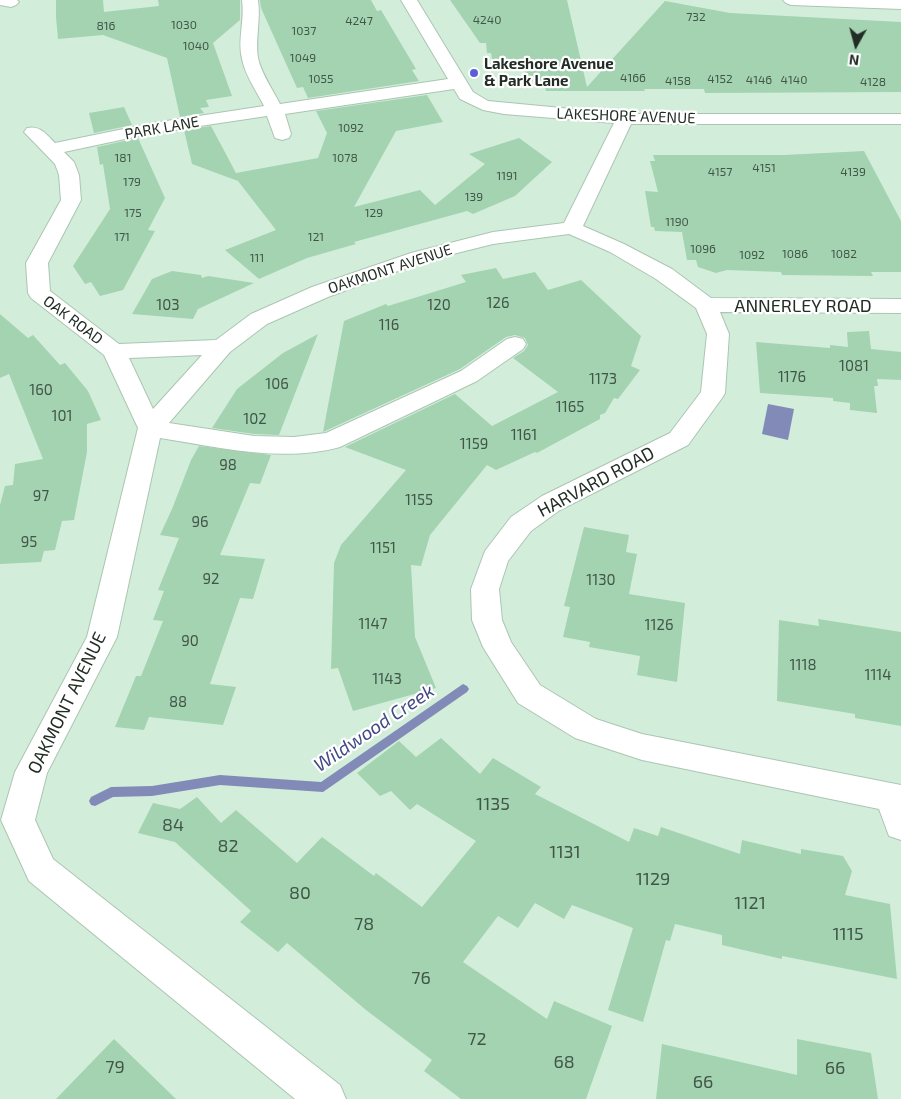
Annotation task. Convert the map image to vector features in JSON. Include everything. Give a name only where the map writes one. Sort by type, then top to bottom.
[{"type":"street","points":[[250,0],[252,13],[248,44],[250,60],[274,109],[282,134]]},
{"type":"street","name":"LAKESHORE AVENUE","points":[[408,0],[466,95],[483,106],[625,119],[901,119]]},
{"type":"street","points":[[791,0],[901,4]]},
{"type":"street","name":"PARK LANE","points":[[51,149],[153,128],[458,83]]},
{"type":"street","points":[[625,119],[572,228],[617,248],[664,274],[706,305]]},
{"type":"street","name":"OAK ROAD","points":[[34,132],[64,162],[69,176],[71,200],[37,263],[38,294],[114,351],[150,428]]},
{"type":"street","name":"OAKMONT AVENUE","points":[[326,1099],[41,870],[18,820],[31,772],[102,637],[150,428],[222,347],[259,319],[320,292],[418,257],[494,238],[572,228]]},
{"type":"street","name":"ANNERLEY ROAD","points":[[706,305],[901,306]]},
{"type":"street","name":"HARVARD ROAD","points":[[706,305],[718,334],[713,393],[679,439],[551,503],[521,524],[495,558],[485,589],[488,620],[498,647],[529,694],[586,729],[642,747],[898,807]]},
{"type":"street","points":[[150,428],[254,444],[294,446],[331,442],[469,376],[515,344]]},
{"type":"street","points":[[114,351],[222,347]]},
{"type":"water","points":[[768,404],[794,409],[788,440],[762,434]]},
{"type":"building","points":[[56,0],[103,0],[104,12],[159,6],[158,0],[240,0],[240,20],[213,43],[232,96],[206,100],[209,107],[200,108],[204,113],[180,117],[167,58],[103,35],[58,39]]},
{"type":"building","points":[[260,0],[371,0],[377,11],[381,10],[416,69],[412,70],[419,81],[308,98],[303,87],[297,88],[261,8]]},
{"type":"building","points":[[450,0],[567,0],[587,87],[665,1],[730,13],[901,22],[901,92],[705,93],[704,89],[546,91],[544,80],[527,81],[524,65],[493,66],[491,53],[487,53],[486,43],[480,43]]},
{"type":"building","points":[[427,95],[443,122],[396,131],[354,207],[420,190],[435,205],[485,164],[469,154],[519,138],[552,162],[515,196],[473,214],[467,211],[354,242],[356,244],[307,258],[259,279],[225,250],[276,230],[238,181],[192,164],[184,130],[211,126],[236,173],[318,158],[327,133],[316,111]]},
{"type":"building","points":[[124,107],[132,125],[94,133],[89,113]]},
{"type":"building","points":[[138,138],[165,198],[148,230],[155,231],[123,290],[100,296],[91,282],[85,284],[73,266],[110,209],[103,164],[100,165],[97,147]]},
{"type":"building","points":[[864,151],[901,221],[901,272],[871,272],[873,276],[782,275],[781,272],[727,270],[716,273],[698,267],[696,260],[687,260],[682,232],[655,231],[654,227],[651,227],[645,191],[658,192],[650,161],[655,161],[653,155],[784,155]]},
{"type":"building","points":[[496,268],[503,279],[535,272],[548,290],[581,280],[641,336],[631,366],[640,370],[618,399],[614,398],[605,413],[600,415],[600,419],[537,453],[535,452],[496,470],[487,465],[430,535],[421,566],[411,565],[415,637],[436,688],[353,711],[338,668],[331,669],[334,563],[341,545],[406,470],[345,447],[455,394],[492,426],[558,392],[513,358],[524,351],[528,345],[525,338],[515,335],[506,337],[460,369],[323,432],[344,321],[386,304],[388,306],[466,282],[461,275]]},
{"type":"building","points":[[172,271],[201,275],[202,278],[208,276],[254,283],[198,309],[193,319],[132,314],[152,279]]},
{"type":"building","points":[[0,314],[28,338],[33,335],[60,365],[65,363],[88,391],[101,420],[87,424],[87,452],[74,520],[62,521],[55,550],[44,551],[41,562],[0,564],[0,505],[5,486],[13,485],[15,464],[43,459],[9,374],[0,378]]},
{"type":"building","points":[[869,331],[871,349],[901,352],[901,380],[877,379],[878,386],[874,386],[877,413],[850,410],[850,403],[833,401],[833,398],[760,393],[756,342],[830,348],[830,345],[848,347],[847,332]]},
{"type":"building","points":[[318,334],[279,435],[254,434],[212,428],[237,389],[283,353]]},
{"type":"building","points":[[199,446],[271,455],[260,484],[250,483],[220,555],[265,559],[253,599],[240,598],[210,684],[236,687],[223,725],[149,717],[144,730],[115,727],[136,676],[141,676],[163,621],[153,620],[164,591],[158,590],[179,538],[160,535],[191,460]]},
{"type":"building","points":[[584,527],[629,535],[626,552],[637,554],[629,594],[685,603],[677,682],[637,675],[640,656],[589,647],[590,642],[563,637],[570,607],[564,606]]},
{"type":"building","points":[[818,619],[901,632],[901,726],[855,718],[855,714],[777,701],[779,620],[819,626]]},
{"type":"building","points":[[441,738],[480,774],[493,758],[541,787],[535,794],[629,842],[634,828],[658,836],[661,827],[740,854],[742,840],[801,854],[801,849],[843,856],[852,871],[845,895],[890,904],[897,979],[782,956],[782,959],[722,945],[722,935],[675,924],[670,941],[666,940],[643,1022],[608,1010],[633,928],[572,905],[564,919],[535,903],[518,928],[498,916],[463,962],[547,1019],[554,1001],[612,1026],[586,1099],[461,1099],[424,1071],[432,1060],[366,1010],[287,943],[278,952],[240,922],[251,911],[175,842],[138,833],[153,803],[180,809],[197,797],[221,823],[236,810],[297,863],[322,837],[374,876],[376,873],[422,907],[476,841],[417,804],[410,810],[391,791],[380,796],[357,773],[399,741],[416,757]]},
{"type":"building","points":[[114,1039],[176,1099],[56,1099]]},
{"type":"building","points":[[797,1039],[871,1053],[878,1099],[656,1099],[662,1044],[797,1075]]},
{"type":"waterway","name":"Wildwood Creek","points":[[95,801],[111,792],[152,791],[220,780],[323,787],[463,689]]},
{"type":"place","name":"Lakeshore Avenue & Park Lane","points":[[474,73]]}]
